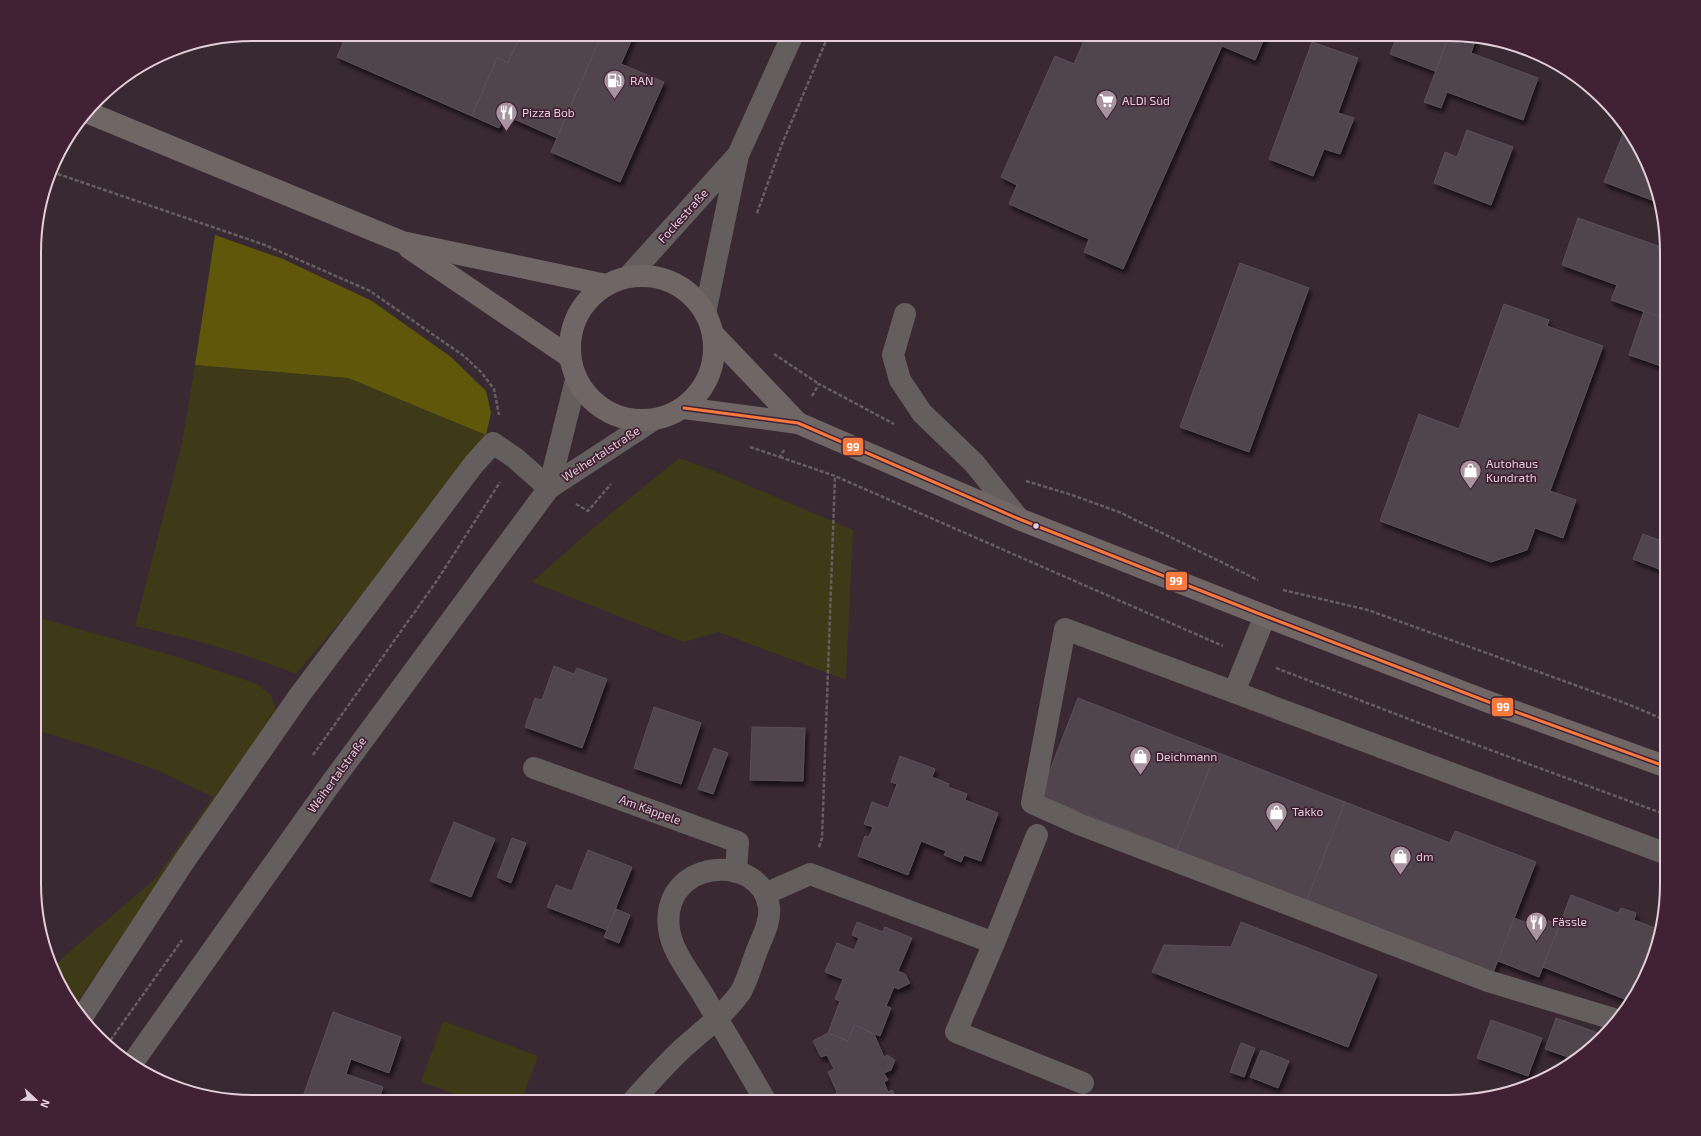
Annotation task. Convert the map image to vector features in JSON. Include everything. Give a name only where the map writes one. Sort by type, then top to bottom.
[{"type":"main road","points":[[92,114],[402,242],[606,285]]},
{"type":"main road","points":[[402,242],[570,357]]},
{"type":"main road","points":[[651,276],[673,282],[691,295],[705,313],[713,334],[714,355],[709,375],[699,393],[684,408],[669,416],[653,420],[634,421],[617,417],[600,408],[586,396],[576,380],[572,369],[570,357],[570,336],[577,315],[590,298],[606,285],[628,277],[651,276]]},
{"type":"main road","points":[[713,334],[798,423]]},
{"type":"main road","points":[[684,408],[798,423],[1019,519],[1264,616],[1486,701],[1660,765]]},
{"type":"street","name":"Fockestraße","points":[[705,313],[738,155],[790,41]]},
{"type":"street","name":"Fockestraße","points":[[628,277],[738,155]]},
{"type":"street","points":[[905,314],[893,355],[900,380],[922,413],[974,463],[1019,519]]},
{"type":"street","name":"Weihertalstraße","points":[[549,488],[576,380]]},
{"type":"street","name":"Weihertalstraße","points":[[135,1059],[329,786],[549,488],[653,420]]},
{"type":"street","points":[[85,1013],[185,860],[298,696],[474,464],[493,443],[515,458],[549,488]]},
{"type":"street","points":[[1234,692],[1264,616]]},
{"type":"street","points":[[1612,1018],[1488,982],[1079,824],[1032,803],[1065,629],[1660,852]]},
{"type":"street","name":"Am Käppele","points":[[534,768],[738,842],[736,872]]},
{"type":"street","points":[[1037,835],[994,943],[956,1032],[1083,1083]]},
{"type":"street","points":[[639,1095],[682,1050],[717,1019],[740,992],[768,922],[769,908],[765,894],[757,884],[741,873],[720,869],[708,871],[691,878],[676,891],[670,906],[669,928],[674,946],[717,1019],[762,1095]]},
{"type":"street","points":[[765,894],[810,874],[994,943]]},
{"type":"path","points":[[755,219],[782,144],[826,41]]},
{"type":"path","points":[[56,173],[265,245],[370,290],[464,356],[482,373],[494,389],[499,417],[493,443]]},
{"type":"path","points":[[771,352],[819,384],[900,427]]},
{"type":"path","points":[[780,457],[819,384]]},
{"type":"path","points":[[743,445],[835,476],[822,838],[810,874]]},
{"type":"path","points":[[313,756],[436,582],[515,458]]},
{"type":"path","points":[[549,488],[588,511],[614,481]]},
{"type":"path","points":[[1023,481],[1072,495],[1119,512],[1260,581]]},
{"type":"path","points":[[1282,590],[1368,610],[1630,705],[1660,718]]},
{"type":"path","points":[[110,1040],[184,936]]},
{"type":"shaded area","points":[[215,235],[283,259],[372,301],[451,357],[486,391],[491,413],[486,435],[348,378],[195,365]]},
{"type":"shaded area","points":[[195,365],[348,378],[486,435],[354,605],[296,674],[256,659],[216,647],[135,626],[182,443]]},
{"type":"shaded area","points":[[679,458],[712,470],[853,530],[846,680],[718,632],[684,642],[532,582],[586,534]]},
{"type":"shaded area","points":[[41,618],[174,656],[257,684],[271,695],[277,714],[78,1002],[69,990],[57,964],[156,878],[213,797],[159,771],[95,748],[41,732]]},
{"type":"shaded area","points":[[443,1021],[538,1056],[524,1095],[457,1095],[421,1082]]},
{"type":"building","points":[[344,41],[518,41],[508,63],[497,58],[472,116],[337,57]]},
{"type":"building","points":[[518,41],[599,41],[557,138],[505,115],[499,128],[472,116],[497,58],[508,63]]},
{"type":"building","points":[[599,41],[631,41],[621,64],[664,82],[620,182],[551,152]]},
{"type":"building","name":"ALDI Süd","points":[[1084,41],[1263,41],[1255,60],[1222,46],[1123,269],[1084,252],[1089,239],[1009,204],[1017,185],[1001,177],[1055,56],[1074,64]]},
{"type":"building","points":[[1395,41],[1447,41],[1435,71],[1390,54]]},
{"type":"building","points":[[1447,41],[1453,41],[1464,45],[1465,41],[1474,43],[1471,53],[1538,78],[1523,120],[1447,92],[1441,108],[1424,102]]},
{"type":"building","points":[[1312,42],[1358,58],[1338,113],[1354,118],[1340,154],[1324,149],[1313,176],[1269,159]]},
{"type":"building","points":[[1467,130],[1513,147],[1491,205],[1434,183],[1445,152],[1457,157]]},
{"type":"building","points":[[1623,134],[1632,146],[1644,171],[1654,201],[1604,182]]},
{"type":"building","points":[[1578,218],[1660,247],[1660,318],[1611,300],[1617,285],[1562,265]]},
{"type":"building","points":[[1240,263],[1309,288],[1249,452],[1180,427]]},
{"type":"building","points":[[1504,304],[1549,320],[1547,326],[1603,346],[1550,491],[1576,500],[1563,538],[1535,528],[1527,550],[1491,562],[1380,521],[1419,414],[1459,429]]},
{"type":"building","points":[[1644,311],[1660,317],[1660,366],[1629,355]]},
{"type":"building","points":[[1643,534],[1660,540],[1660,569],[1633,559]]},
{"type":"building","points":[[554,666],[574,674],[577,668],[607,679],[582,748],[525,727],[535,698],[542,700]]},
{"type":"building","points":[[1078,698],[1216,752],[1177,850],[1040,796]]},
{"type":"building","points":[[654,707],[701,723],[681,784],[634,768]]},
{"type":"building","points":[[752,727],[805,728],[803,781],[750,780]]},
{"type":"building","points":[[714,748],[728,753],[713,794],[698,789]]},
{"type":"building","points":[[1216,752],[1345,802],[1307,900],[1177,850]]},
{"type":"building","points":[[900,756],[935,769],[932,777],[949,784],[948,787],[967,794],[965,800],[998,813],[981,861],[964,855],[961,862],[944,855],[946,851],[921,841],[908,875],[858,856],[865,836],[869,837],[873,827],[864,824],[872,802],[888,808],[897,784],[891,782]]},
{"type":"building","points":[[1345,802],[1450,843],[1455,831],[1536,862],[1493,973],[1307,900]]},
{"type":"building","points":[[454,822],[495,839],[471,897],[430,881]]},
{"type":"building","points":[[512,838],[526,843],[511,883],[497,877]]},
{"type":"building","points":[[588,850],[632,867],[607,930],[547,907],[556,885],[572,891]]},
{"type":"building","points":[[1571,895],[1618,913],[1621,908],[1636,913],[1634,920],[1655,928],[1644,965],[1632,990],[1625,999],[1543,967]]},
{"type":"building","points":[[616,909],[630,915],[619,943],[604,937]]},
{"type":"building","points":[[1514,918],[1537,927],[1541,918],[1559,925],[1539,977],[1498,961]]},
{"type":"building","points":[[857,922],[883,932],[885,927],[912,938],[898,971],[905,974],[910,983],[898,989],[894,987],[886,1006],[891,1008],[880,1036],[854,1025],[848,1041],[828,1033],[840,1001],[835,999],[843,979],[825,972],[837,943],[854,950],[859,938],[852,935]]},
{"type":"building","points":[[1241,922],[1377,975],[1348,1047],[1152,972],[1164,945],[1231,947]]},
{"type":"building","points":[[333,1012],[401,1037],[389,1073],[351,1059],[346,1074],[383,1087],[380,1095],[303,1095]]},
{"type":"building","points":[[1556,1018],[1598,1033],[1588,1043],[1568,1057],[1545,1049]]},
{"type":"building","points":[[1491,1020],[1542,1038],[1528,1076],[1477,1058]]},
{"type":"building","points":[[854,1025],[874,1034],[884,1057],[887,1055],[895,1060],[891,1070],[884,1073],[888,1080],[884,1082],[888,1092],[892,1090],[894,1095],[834,1095],[837,1092],[828,1072],[834,1069],[827,1055],[821,1057],[813,1041],[828,1033],[848,1041]]},
{"type":"building","points":[[1241,1043],[1255,1048],[1244,1077],[1230,1072]]},
{"type":"building","points":[[1261,1050],[1289,1061],[1278,1088],[1250,1077]]},
{"type":"transit line","name":"99","points":[[684,408],[798,423],[1019,519],[1486,701],[1660,764]]},
{"type":"place","name":"RAN","points":[[614,100]]},
{"type":"place","name":"ALDI Süd","points":[[1107,120]]},
{"type":"place","name":"Pizza Bob","points":[[506,132]]},
{"type":"place","name":"Autohaus Kundrath","points":[[1471,490]]},
{"type":"place","name":"Deichmann","points":[[1141,776]]},
{"type":"place","name":"Takko","points":[[1277,832]]},
{"type":"place","name":"dm","points":[[1401,876]]},
{"type":"place","name":"Fässle","points":[[1536,942]]}]
